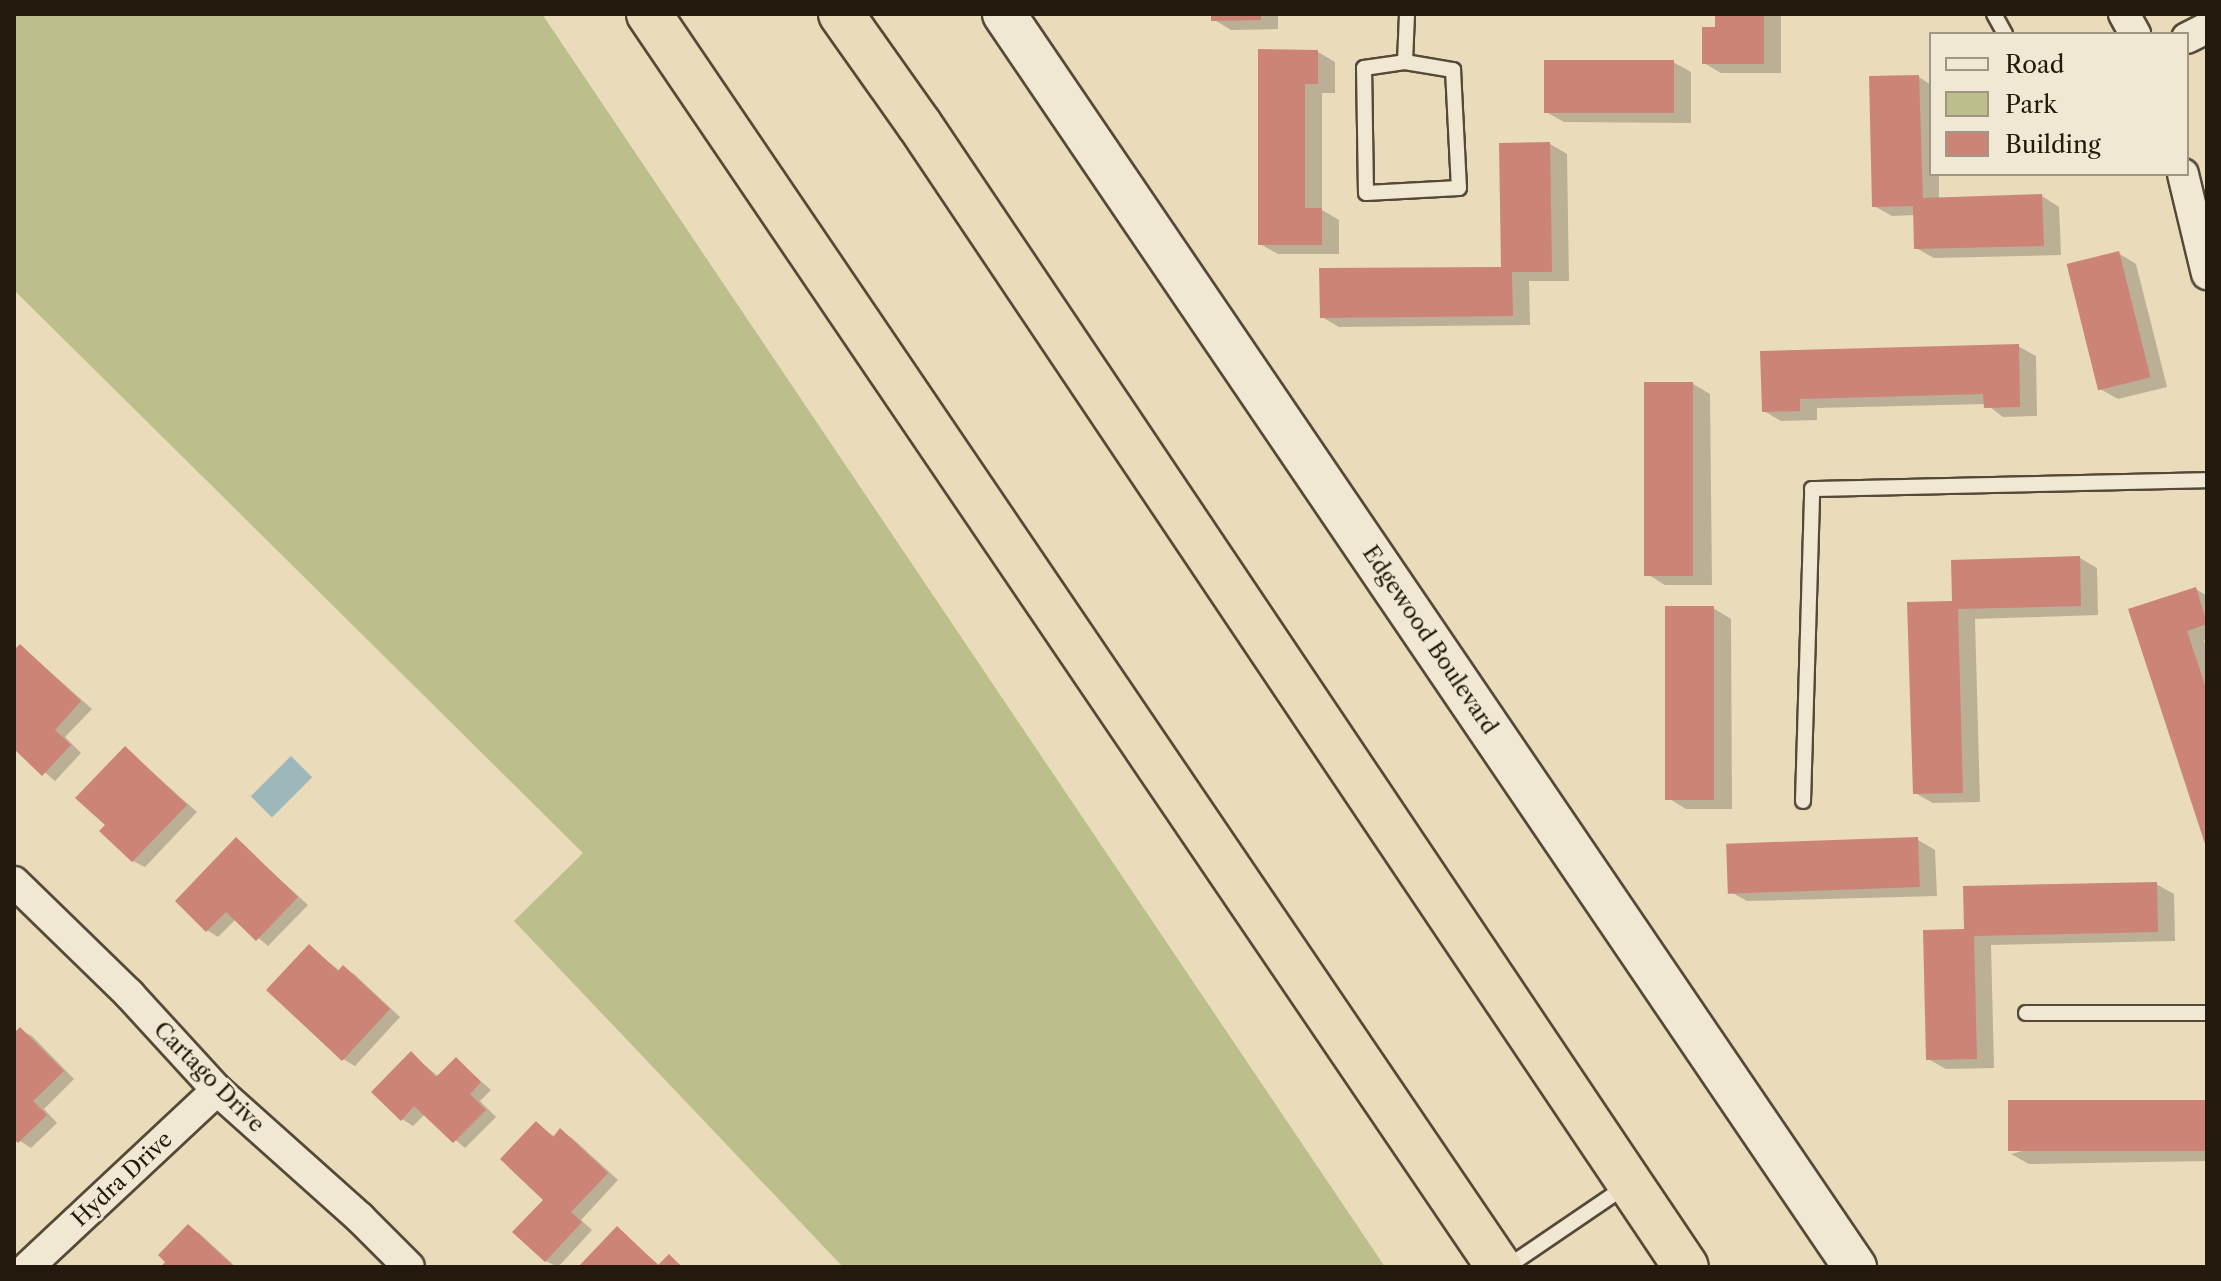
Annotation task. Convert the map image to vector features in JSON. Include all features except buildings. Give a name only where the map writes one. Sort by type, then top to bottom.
[{"type":"highway","points":[[649,14],[1499,1267]]},
{"type":"highway","points":[[841,14],[919,124],[1686,1267]]},
{"type":"street","name":"Edgewood Boulevard","points":[[1004,14],[1855,1267]]},
{"type":"street","points":[[2124,14],[2134,32]]},
{"type":"street","points":[[2189,37],[2207,28]]},
{"type":"street","points":[[2183,176],[2207,274]]},
{"type":"street","name":"Cartago Drive","points":[[14,882],[129,994],[217,1090],[360,1218],[409,1267]]},
{"type":"street","name":"Hydra Drive","points":[[28,1267],[217,1090]]},
{"type":"lane","points":[[1405,62],[1407,14]]},
{"type":"lane","points":[[1994,14],[2004,32]]},
{"type":"lane","points":[[1405,62],[1453,70],[1459,188],[1366,193],[1364,68],[1405,62]]},
{"type":"lane","points":[[1803,801],[1812,489],[2207,480]]},
{"type":"lane","points":[[2026,1013],[2207,1013]]},
{"type":"lane","points":[[1507,1267],[1628,1184]]},
{"type":"green space","points":[[14,14],[542,14],[1385,1267],[843,1267],[514,921],[583,853],[14,290]]},
{"type":"water","points":[[291,756],[312,777],[272,818],[251,796]]}]
